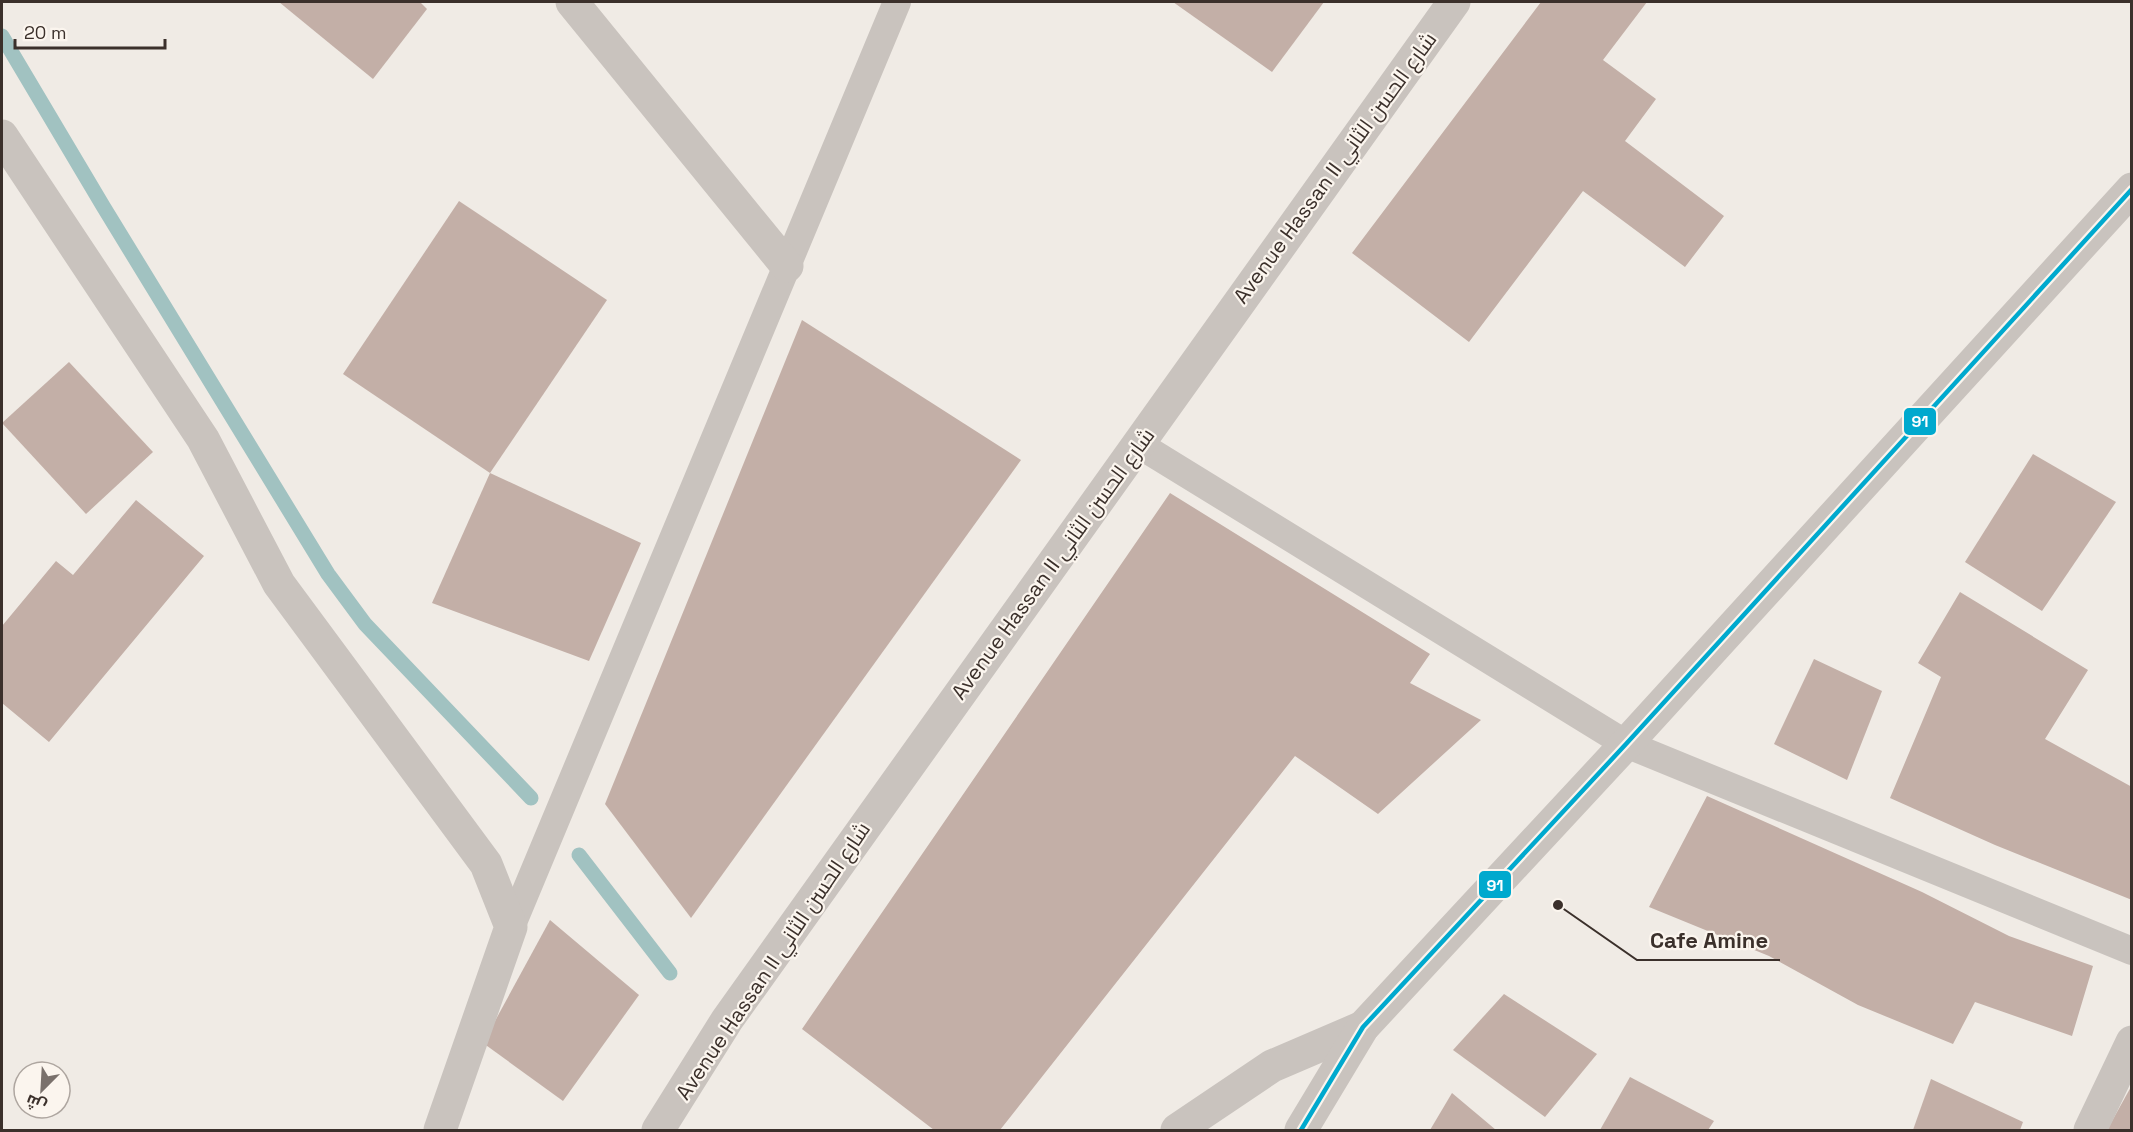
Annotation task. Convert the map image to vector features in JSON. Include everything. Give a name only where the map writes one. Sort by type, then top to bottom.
[{"type":"street","points":[[572,2],[787,267]]},
{"type":"street","name":"Avenue Hassan II شارع الحسن الثاني","points":[[658,1131],[727,1020],[1454,2]]},
{"type":"street","points":[[2,136],[203,439],[279,584],[486,864],[511,927],[440,1131]]},
{"type":"street","points":[[1301,1131],[1363,1027],[1626,744],[2132,189]]},
{"type":"street","points":[[1178,1131],[1272,1066],[1363,1027]]},
{"type":"street","points":[[2090,1131],[2132,1042]]},
{"type":"lane","points":[[511,927],[897,2]]},
{"type":"lane","points":[[1138,444],[1626,744],[2132,951]]},
{"type":"building","points":[[279,2],[420,2],[427,9],[373,79]]},
{"type":"building","points":[[1173,2],[1324,2],[1272,72]]},
{"type":"building","points":[[1541,2],[1647,2],[1603,60],[1656,99],[1625,141],[1724,216],[1685,267],[1583,191],[1469,342],[1352,253]]},
{"type":"building","points":[[459,201],[607,300],[490,473],[343,374]]},
{"type":"building","points":[[802,320],[1021,460],[691,918],[605,804]]},
{"type":"building","points":[[69,362],[153,452],[86,514],[2,423]]},
{"type":"building","points":[[2033,454],[2116,502],[2042,611],[1965,562]]},
{"type":"building","points":[[490,473],[641,543],[589,661],[432,603]]},
{"type":"building","points":[[1170,493],[1430,654],[1410,683],[1481,720],[1378,814],[1295,756],[1000,1130],[934,1130],[802,1029]]},
{"type":"building","points":[[136,500],[204,556],[49,742],[2,703],[2,626],[56,561],[73,575]]},
{"type":"building","points":[[1960,592],[2088,670],[2045,739],[2132,787],[2132,900],[1995,845],[1890,798],[1941,677],[1918,663]]},
{"type":"building","points":[[1814,659],[1882,691],[1847,780],[1774,744]]},
{"type":"building","points":[[1707,796],[1922,892],[2009,936],[2093,966],[2072,1036],[1975,1002],[1953,1044],[1858,1005],[1769,956],[1649,907]]},
{"type":"building","points":[[550,920],[639,995],[563,1101],[483,1043]]},
{"type":"building","points":[[1504,994],[1597,1054],[1545,1117],[1453,1050]]},
{"type":"building","points":[[1630,1077],[1714,1121],[1708,1130],[1600,1130]]},
{"type":"building","points":[[1931,1079],[2023,1122],[2020,1130],[1913,1130]]},
{"type":"building","points":[[2132,1085],[2132,1130],[2107,1130]]},
{"type":"building","points":[[1452,1093],[1496,1130],[1430,1130]]},
{"type":"waterway","points":[[2,36],[328,574],[365,624],[531,798]]},
{"type":"waterway","points":[[579,855],[670,973]]},
{"type":"transit line","name":"91","points":[[1301,1130],[1363,1027],[1626,744],[2132,189]]},
{"type":"place","name":"Cafe Amine","points":[[1558,905]]}]
